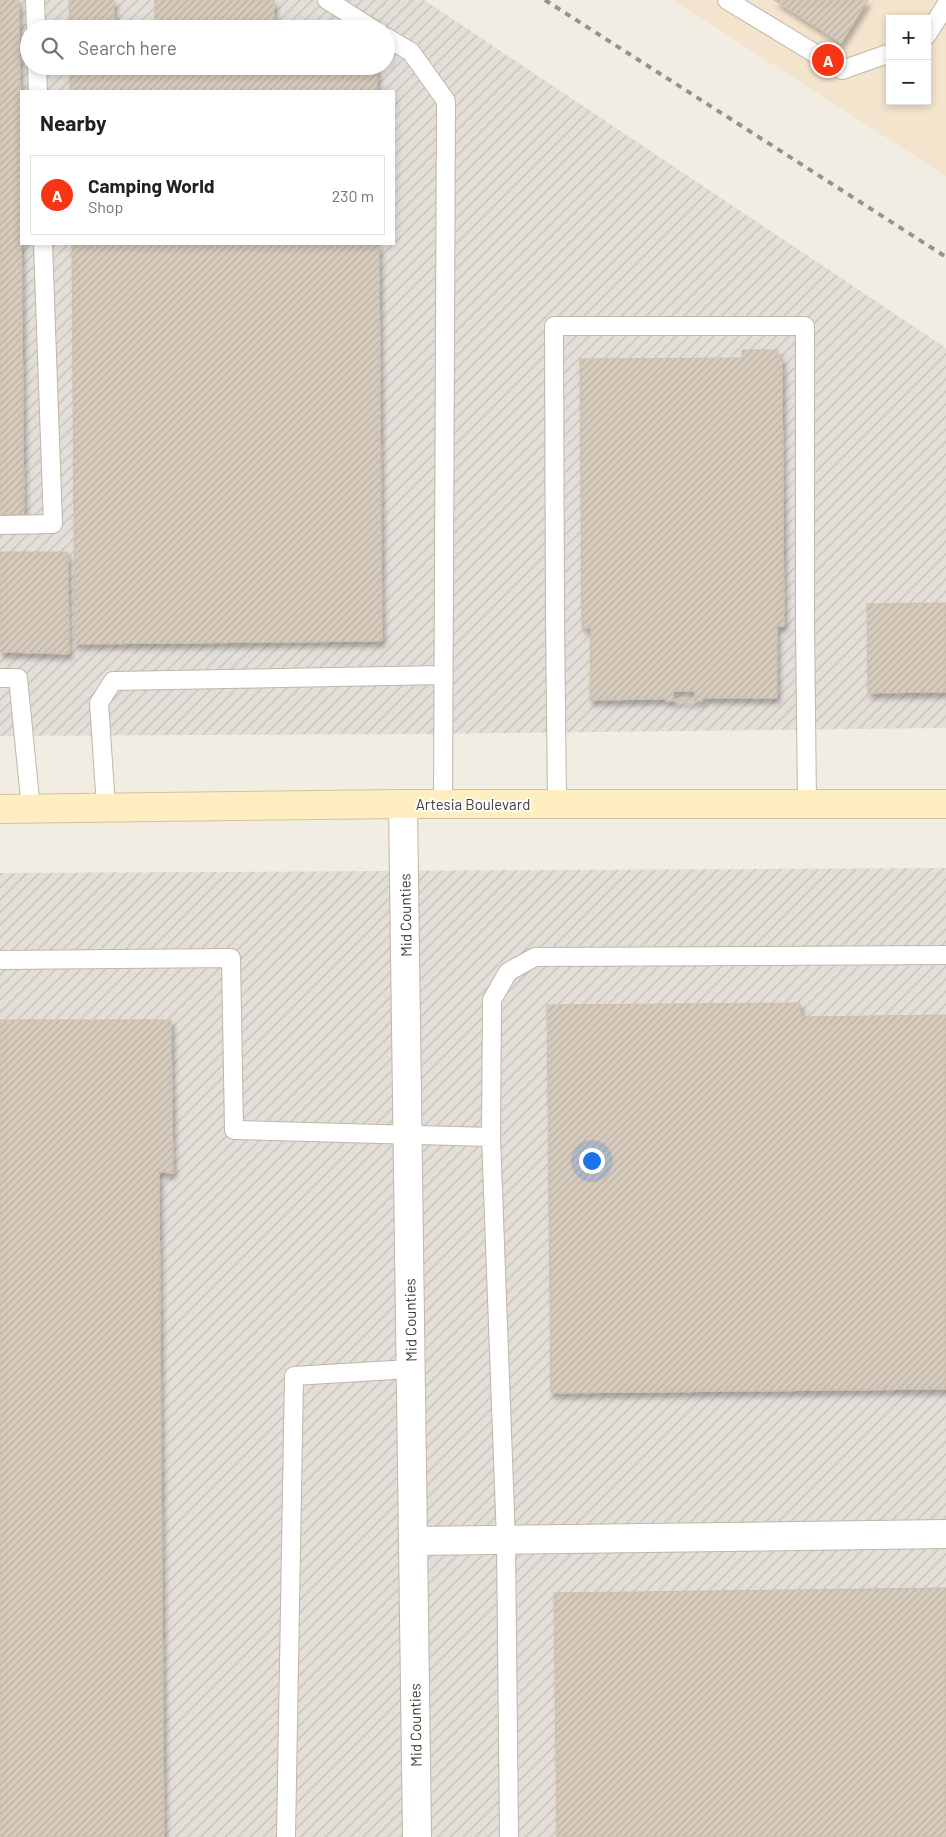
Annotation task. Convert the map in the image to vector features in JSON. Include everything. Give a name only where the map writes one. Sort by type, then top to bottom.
[{"type":"main road","name":"Artesia Boulevard","points":[[0,809],[403,804],[946,804]]},
{"type":"street","name":"Mid Counties","points":[[403,804],[417,1837]]},
{"type":"street","points":[[413,1541],[946,1534]]},
{"type":"lane","points":[[35,0],[36,20]]},
{"type":"lane","points":[[327,0],[359,20]]},
{"type":"lane","points":[[727,0],[842,70],[886,54]]},
{"type":"lane","points":[[931,28],[946,5]]},
{"type":"lane","points":[[395,42],[411,52],[446,101],[443,804]]},
{"type":"lane","points":[[37,75],[38,90]]},
{"type":"lane","points":[[0,524],[53,524],[43,245]]},
{"type":"lane","points":[[557,804],[554,326],[805,326],[807,804]]},
{"type":"lane","points":[[106,808],[99,702],[113,681],[444,675]]},
{"type":"lane","points":[[0,678],[18,678],[31,808]]},
{"type":"lane","points":[[509,1837],[506,1540],[491,1137],[492,1000],[508,972],[535,957],[946,955]]},
{"type":"lane","points":[[0,960],[231,958],[234,1130],[491,1137]]},
{"type":"lane","points":[[286,1837],[294,1376],[410,1369]]},
{"type":"shaded area","points":[[0,0],[424,0],[946,348],[946,728],[416,734],[0,736]]},
{"type":"shaded area","points":[[673,0],[946,0],[946,177],[935,169]]},
{"type":"shaded area","points":[[946,868],[946,1837],[0,1837],[0,873]]},
{"type":"building","points":[[0,0],[19,0],[24,514],[0,515]]},
{"type":"building","points":[[69,0],[114,0],[114,20],[70,20]]},
{"type":"building","points":[[155,0],[274,0],[274,20],[155,20]]},
{"type":"building","points":[[774,0],[868,0],[841,43]]},
{"type":"building","points":[[70,75],[377,75],[377,90],[70,90]]},
{"type":"building","points":[[72,245],[379,245],[382,641],[75,644]]},
{"type":"building","points":[[742,350],[778,350],[778,357],[782,357],[784,626],[777,626],[777,698],[702,698],[702,701],[666,701],[666,699],[590,700],[591,628],[582,628],[580,359],[742,358]],"holes":[[[673,691],[695,691],[695,699],[673,699]]]},
{"type":"building","points":[[0,552],[68,552],[69,654],[0,652]]},
{"type":"building","points":[[946,603],[946,692],[868,693],[867,604]]},
{"type":"building","points":[[800,1003],[801,1017],[946,1015],[946,1389],[551,1393],[547,1005]]},
{"type":"building","points":[[0,1020],[171,1020],[173,1173],[159,1172],[164,1837],[0,1837]]},
{"type":"building","points":[[946,1588],[946,1837],[557,1837],[554,1593]]},
{"type":"railway","points":[[545,0],[946,257]]},
{"type":"place","name":"Camping World","points":[[828,60]]}]
